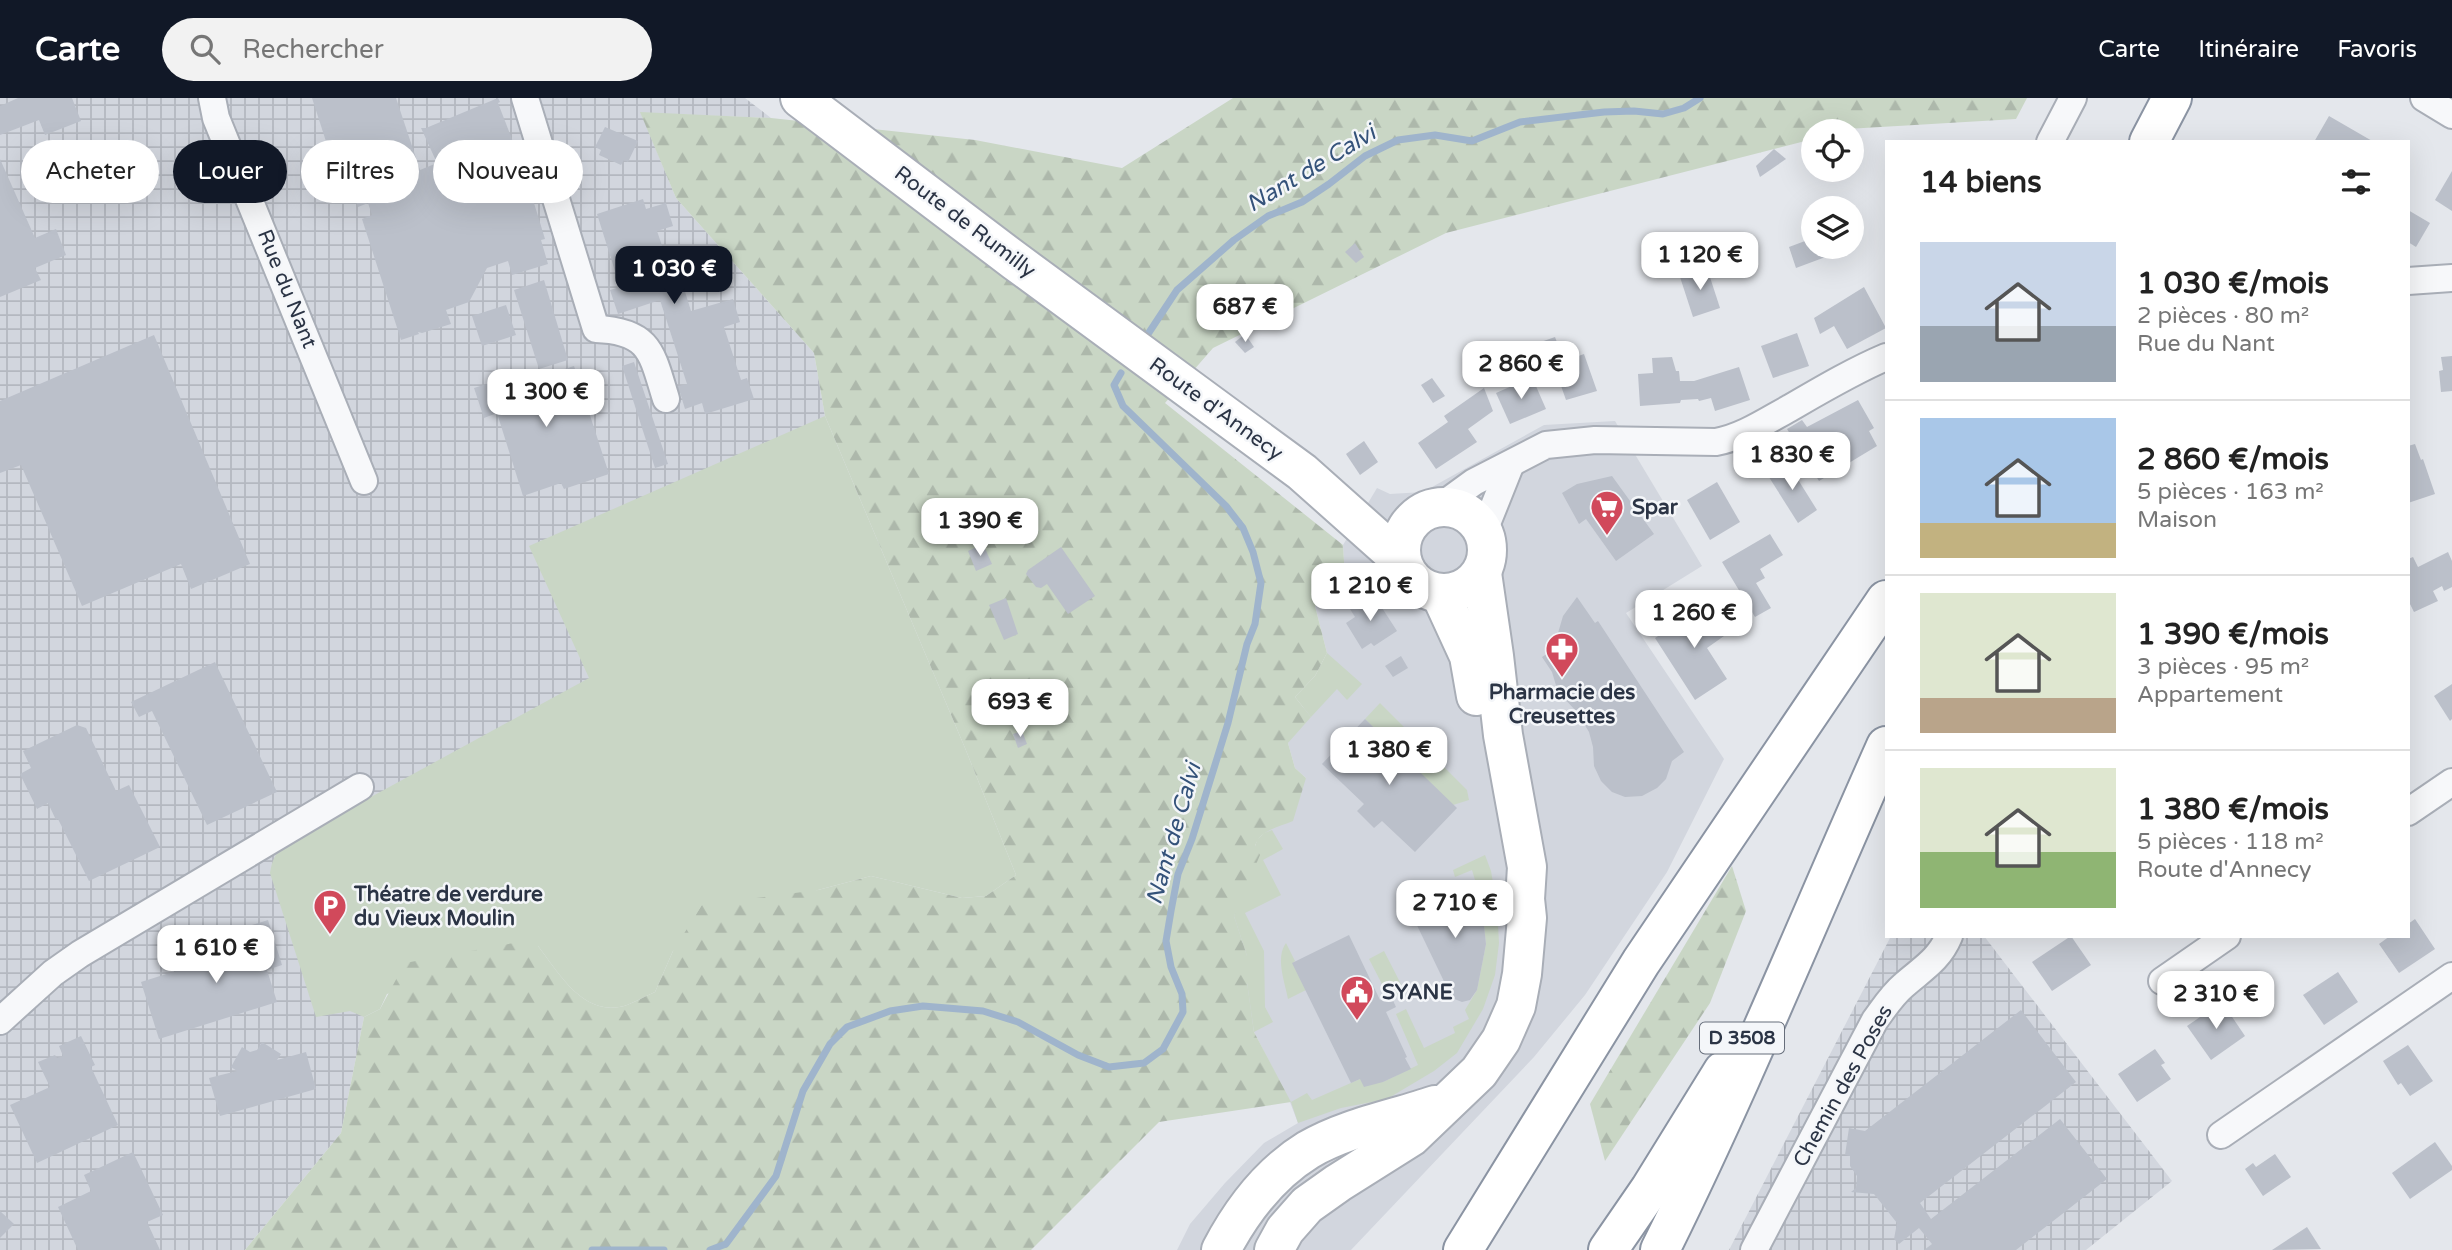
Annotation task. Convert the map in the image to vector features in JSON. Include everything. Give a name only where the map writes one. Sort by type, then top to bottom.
[{"type":"main road","name":"Route de Rumilly","points":[[800,98],[1130,346]]},
{"type":"main road","points":[[2151,140],[2172,98]]},
{"type":"main road","name":"Route d'Annecy","points":[[1130,346],[1302,472],[1402,561]]},
{"type":"main road","name":"Route d'Annecy","points":[[1302,472],[1370,502],[1429,511]]},
{"type":"main road","points":[[1273,1250],[1285,1230],[1307,1205],[1338,1182],[1411,1137],[1479,1072],[1502,1040],[1516,1006],[1527,918],[1525,899],[1528,867],[1503,735],[1482,573],[1488,552],[1484,531],[1474,517],[1459,509],[1429,511],[1406,529],[1401,545],[1402,561],[1410,577],[1423,588],[1440,593],[1464,589],[1482,573]]},
{"type":"main road","points":[[1440,593],[1469,656],[1490,779],[1508,861],[1525,899]]},
{"type":"main road","points":[[1463,1250],[1641,962],[1885,601]]},
{"type":"main road","name":"D 3508","points":[[1608,1250],[1650,1189],[1767,993],[1856,814],[1885,748]]},
{"type":"main road","points":[[1660,1250],[1699,1172],[1779,996],[1856,814]]},
{"type":"main road","points":[[1221,1250],[1254,1198],[1270,1180],[1310,1149],[1357,1130],[1450,1100]]},
{"type":"street","name":"Rue du Nant","points":[[212,98],[216,118],[364,481]]},
{"type":"street","points":[[525,98],[596,330],[630,336],[649,349],[666,399]]},
{"type":"street","points":[[2051,140],[2073,98]]},
{"type":"street","points":[[2424,98],[2452,115]]},
{"type":"street","points":[[2410,281],[2452,278]]},
{"type":"street","points":[[1429,511],[1474,482],[1510,466],[1535,449],[1566,442],[1716,442],[1729,439],[1885,357]]},
{"type":"street","points":[[1484,531],[1510,466]]},
{"type":"street","points":[[2410,811],[2452,782]]},
{"type":"street","points":[[0,1021],[53,973],[80,954],[360,787]]},
{"type":"street","name":"Chemin des Poses","points":[[1754,1250],[1875,1020],[1889,999],[1904,984],[1940,955],[1948,938]]},
{"type":"street","points":[[2162,981],[2224,938]]},
{"type":"street","points":[[2221,1135],[2452,976]]},
{"type":"shaded area","points":[[0,98],[745,98],[771,118],[641,113],[676,198],[814,353],[825,416],[364,1017],[341,1133],[245,1250],[0,1250]]},
{"type":"shaded area","points":[[1615,421],[1702,566],[1626,613],[1724,759],[1667,872],[1585,995],[1534,1057],[1351,1250],[1177,1250],[1190,1224],[1225,1183],[1264,1143],[1298,1123],[1254,1032],[1234,916],[1255,846],[1306,778],[1295,768],[1288,743],[1327,653],[1315,606],[1345,577],[1343,545],[1377,488],[1390,494],[1423,492],[1544,425]]},
{"type":"shaded area","points":[[1890,938],[1986,938],[2172,1181],[2086,1250],[1729,1250]]},
{"type":"green space","points":[[1233,98],[2027,98],[2016,119],[1864,128],[1864,119],[1801,119],[1801,142],[1446,233],[1213,348],[1165,403],[1343,545],[1345,577],[1315,606],[1327,653],[1315,676],[1295,697],[1311,717],[1288,743],[1295,768],[1306,778],[1293,821],[1271,830],[1257,841],[1255,846],[1260,855],[1234,916],[1247,956],[1247,982],[1254,1032],[1291,1102],[1159,1122],[1031,1250],[245,1250],[341,1133],[364,1017],[380,1009],[405,963],[519,942],[538,946],[564,980],[584,999],[609,1008],[624,1006],[655,992],[673,951],[702,905],[818,890],[871,876],[962,898],[986,896],[1016,875],[825,416],[814,353],[676,198],[640,112],[771,118],[975,140],[1122,168]]},
{"type":"green space","points":[[825,416],[1016,875],[986,896],[962,898],[871,876],[818,890],[673,951],[655,992],[624,1006],[609,1008],[584,999],[564,980],[538,946],[387,994],[380,1009],[364,1017],[350,1011],[316,1017],[270,873],[280,848],[589,678],[529,546]]},
{"type":"green space","points":[[1327,653],[1362,684],[1347,700],[1337,689],[1311,717],[1295,697],[1315,676]]},
{"type":"green space","points":[[1380,703],[1467,790],[1469,800],[1453,805],[1365,719]]},
{"type":"green space","points":[[1272,830],[1283,849],[1263,860],[1281,895],[1245,913],[1264,951],[1265,1007],[1273,1022],[1254,1032],[1247,982],[1247,956],[1234,916],[1257,840]]},
{"type":"green space","points":[[1485,855],[1491,871],[1497,906],[1499,943],[1495,975],[1483,1009],[1457,1053],[1434,1071],[1387,1099],[1341,1108],[1298,1123],[1291,1102],[1307,1093],[1312,1100],[1360,1079],[1383,1082],[1418,1065],[1396,1014],[1406,1009],[1424,1048],[1455,1033],[1453,1027],[1469,1019],[1465,1010],[1477,990],[1486,944],[1481,900],[1472,870],[1455,877],[1453,870]]},
{"type":"green space","points":[[1732,866],[1746,911],[1710,1003],[1605,1161],[1590,1104]]},
{"type":"green space","points":[[1286,943],[1306,990],[1288,999],[1281,963]]},
{"type":"green space","points":[[1384,951],[1405,992],[1398,996],[1390,980],[1382,984],[1369,959]]},
{"type":"building","points":[[18,98],[72,98],[81,121],[45,135],[39,120],[0,135],[0,106]]},
{"type":"building","points":[[312,98],[396,98],[410,140],[326,140]]},
{"type":"building","points":[[498,98],[512,140],[433,140],[433,154],[421,128]]},
{"type":"building","points":[[2329,116],[2370,140],[2315,140]]},
{"type":"building","points":[[605,127],[638,141],[628,162],[624,160],[621,165],[599,155],[601,150],[595,147]]},
{"type":"building","points":[[1774,149],[1786,159],[1760,177],[1756,166]]},
{"type":"building","points":[[0,159],[35,238],[56,229],[66,255],[35,268],[41,280],[0,297]]},
{"type":"building","points":[[433,165],[433,203],[534,203],[545,239],[541,240],[548,264],[512,275],[508,261],[487,268],[469,302],[446,310],[451,324],[418,332],[419,334],[401,340],[362,219],[372,215],[368,203],[419,203],[419,167],[420,170]]},
{"type":"building","points":[[2452,171],[2452,211],[2435,200]]},
{"type":"building","points":[[643,199],[646,209],[666,203],[673,226],[657,231],[675,284],[682,282],[691,311],[733,299],[740,322],[724,327],[741,380],[747,378],[754,399],[705,414],[702,403],[685,409],[678,386],[687,384],[660,300],[618,314],[610,290],[620,287],[597,214]]},
{"type":"building","points":[[2410,211],[2430,223],[2416,247],[2410,243]]},
{"type":"building","points":[[1801,242],[1801,259],[1820,259],[1796,268],[1789,247]]},
{"type":"building","points":[[1355,243],[1364,257],[1356,263],[1345,252]]},
{"type":"building","points":[[1707,268],[1720,308],[1693,317],[1680,277]]},
{"type":"building","points":[[544,280],[568,360],[539,369],[514,290]]},
{"type":"building","points":[[1864,287],[1885,329],[1847,349],[1834,326],[1820,334],[1814,318]]},
{"type":"building","points":[[506,305],[516,335],[482,346],[472,316]]},
{"type":"building","points":[[1797,333],[1809,366],[1773,378],[1761,346]]},
{"type":"building","points":[[1245,334],[1254,347],[1245,353],[1235,342]]},
{"type":"building","points":[[154,335],[250,564],[191,589],[181,564],[82,606],[21,465],[0,473],[0,401]]},
{"type":"building","points":[[1555,337],[1564,361],[1584,354],[1597,391],[1566,400],[1554,366],[1544,369],[1535,344]]},
{"type":"building","points":[[2452,356],[2452,391],[2441,392],[2441,357]]},
{"type":"building","points":[[1672,357],[1676,371],[1679,371],[1680,381],[1694,381],[1739,367],[1750,400],[1715,411],[1711,398],[1640,406],[1638,374],[1653,373],[1652,358]]},
{"type":"building","points":[[634,362],[668,464],[655,468],[622,366]]},
{"type":"building","points":[[574,366],[609,474],[564,489],[561,483],[523,496],[497,413],[484,418],[474,388],[524,372],[527,381]]},
{"type":"building","points":[[1532,377],[1546,409],[1510,424],[1496,393]]},
{"type":"building","points":[[1432,378],[1445,396],[1433,403],[1421,385]]},
{"type":"building","points":[[1484,388],[1493,411],[1468,429],[1477,442],[1436,469],[1418,443],[1448,422],[1444,416]]},
{"type":"building","points":[[1858,400],[1874,428],[1869,431],[1877,446],[1819,481],[1787,429],[1802,420],[1807,427]]},
{"type":"building","points":[[1364,441],[1378,462],[1360,475],[1346,454]]},
{"type":"building","points":[[2415,444],[2421,460],[2423,459],[2435,494],[2410,502],[2410,445]]},
{"type":"building","points":[[1787,462],[1817,510],[1798,523],[1767,474]]},
{"type":"building","points":[[1612,476],[1654,534],[1616,561],[1586,519],[1579,524],[1562,493],[1577,484]]},
{"type":"building","points":[[1717,482],[1740,522],[1710,540],[1687,500]]},
{"type":"building","points":[[1770,534],[1783,555],[1760,569],[1765,578],[1756,583],[1771,608],[1755,617],[1722,562]]},
{"type":"building","points":[[983,544],[992,564],[976,571],[968,551]]},
{"type":"building","points":[[1061,547],[1095,596],[1068,614],[1047,584],[1041,588],[1036,587],[1026,574]]},
{"type":"building","points":[[2448,552],[2452,561],[2452,587],[2444,591],[2442,586],[2433,591],[2438,601],[2414,612],[2410,604],[2410,558],[2413,557],[2418,567]]},
{"type":"building","points":[[1373,594],[1397,631],[1374,646],[1371,643],[1362,649],[1346,623],[1355,617],[1350,609]]},
{"type":"building","points":[[1577,597],[1595,623],[1598,621],[1684,752],[1672,761],[1666,779],[1657,788],[1642,796],[1625,797],[1612,792],[1601,781],[1594,766],[1589,732],[1577,712],[1558,692],[1552,672],[1542,657],[1553,650],[1563,616]]},
{"type":"building","points":[[1006,598],[1018,634],[1004,640],[989,605]]},
{"type":"building","points":[[1706,600],[1715,614],[1712,617],[1724,636],[1707,648],[1727,679],[1695,700],[1655,638],[1685,619],[1683,615]]},
{"type":"building","points":[[1401,656],[1408,668],[1393,677],[1385,666]]},
{"type":"building","points":[[215,662],[277,792],[207,825],[152,711],[139,717],[131,702]]},
{"type":"building","points":[[2452,684],[2452,719],[2450,721],[2434,696]]},
{"type":"building","points":[[1365,719],[1457,808],[1415,852],[1382,821],[1374,828],[1357,811],[1364,804],[1322,764]]},
{"type":"building","points":[[77,725],[86,728],[116,791],[129,785],[160,847],[89,881],[48,803],[37,809],[20,774],[31,768],[23,751]]},
{"type":"building","points":[[1022,731],[1027,744],[1018,748],[1013,734]]},
{"type":"building","points":[[1471,891],[1481,899],[1486,944],[1477,990],[1470,1000],[1462,1002],[1452,998],[1413,917],[1416,905]]},
{"type":"building","points":[[2415,919],[2435,949],[2399,973],[2379,944],[2387,938],[2410,938],[2410,923]]},
{"type":"building","points":[[268,920],[282,965],[267,970],[277,1002],[159,1039],[141,982],[224,956],[240,926],[247,931],[253,929],[252,925]]},
{"type":"building","name":"SYANE","points":[[1349,935],[1380,1000],[1390,994],[1396,1007],[1386,1012],[1411,1069],[1383,1082],[1364,1087],[1360,1079],[1351,1083],[1292,963]]},
{"type":"building","points":[[2068,938],[2072,938],[2091,965],[2052,991],[2032,962]]},
{"type":"building","points":[[2338,972],[2358,1002],[2324,1025],[2303,995]]},
{"type":"building","points":[[2222,1002],[2245,1036],[2211,1060],[2187,1026]]},
{"type":"building","points":[[2021,1010],[2076,1082],[1920,1203],[1931,1219],[2060,1119],[2107,1179],[2016,1250],[1924,1250],[1932,1244],[1919,1228],[1899,1244],[1894,1239],[1897,1223],[1874,1194],[1851,1192],[1856,1188],[1857,1176],[1850,1166],[1850,1156],[1845,1155],[1849,1128],[1865,1131]]},
{"type":"building","points":[[81,1036],[95,1065],[91,1067],[118,1125],[37,1163],[10,1105],[50,1087],[38,1062],[55,1055],[57,1058],[63,1056],[59,1046]]},
{"type":"building","points":[[262,1042],[281,1054],[277,1060],[306,1052],[316,1089],[220,1116],[209,1078],[237,1071],[231,1067],[242,1047],[250,1052],[257,1050]]},
{"type":"building","points":[[2408,1045],[2433,1081],[2410,1096],[2401,1083],[2398,1085],[2383,1061]]},
{"type":"building","points":[[2155,1049],[2165,1063],[2161,1065],[2171,1079],[2137,1102],[2118,1074]]},
{"type":"building","points":[[2435,1142],[2452,1170],[2410,1199],[2392,1173]]},
{"type":"building","points":[[133,1152],[163,1215],[147,1222],[160,1250],[78,1250],[58,1207],[91,1191],[84,1175]]},
{"type":"building","points":[[2275,1154],[2291,1177],[2263,1196],[2245,1169],[2253,1163],[2256,1167]]},
{"type":"building","points":[[0,1211],[14,1224],[0,1238]]},
{"type":"building","points":[[2307,1227],[2321,1249],[2272,1250]]},
{"type":"waterway","name":"Nant de Calvi","points":[[1148,334],[1177,290],[1234,240],[1268,216],[1302,202],[1365,156],[1398,140],[1435,135],[1472,141],[1520,122],[1604,112],[1663,114],[1684,108],[1700,98]]},
{"type":"waterway","name":"Nant de Calvi","points":[[710,1250],[726,1244],[776,1176],[803,1091],[830,1044],[847,1027],[890,1011],[923,1006],[983,1011],[1018,1022],[1078,1055],[1109,1067],[1144,1063],[1163,1049],[1183,1012],[1182,994],[1171,967],[1166,941],[1171,911],[1178,874],[1192,839],[1228,723],[1247,644],[1255,624],[1261,583],[1243,528],[1226,506],[1123,406],[1114,385],[1121,373]]},
{"type":"waterway","name":"Nant de Calvi","points":[[592,1250],[664,1250]]},
{"type":"place","name":"Spar","points":[[1607,537]]},
{"type":"place","name":"Pharmacie des Creusettes","points":[[1562,679]]},
{"type":"place","name":"Théatre de verdure du Vieux Moulin","points":[[330,936]]},
{"type":"place","name":"SYANE","points":[[1357,1022]]}]
